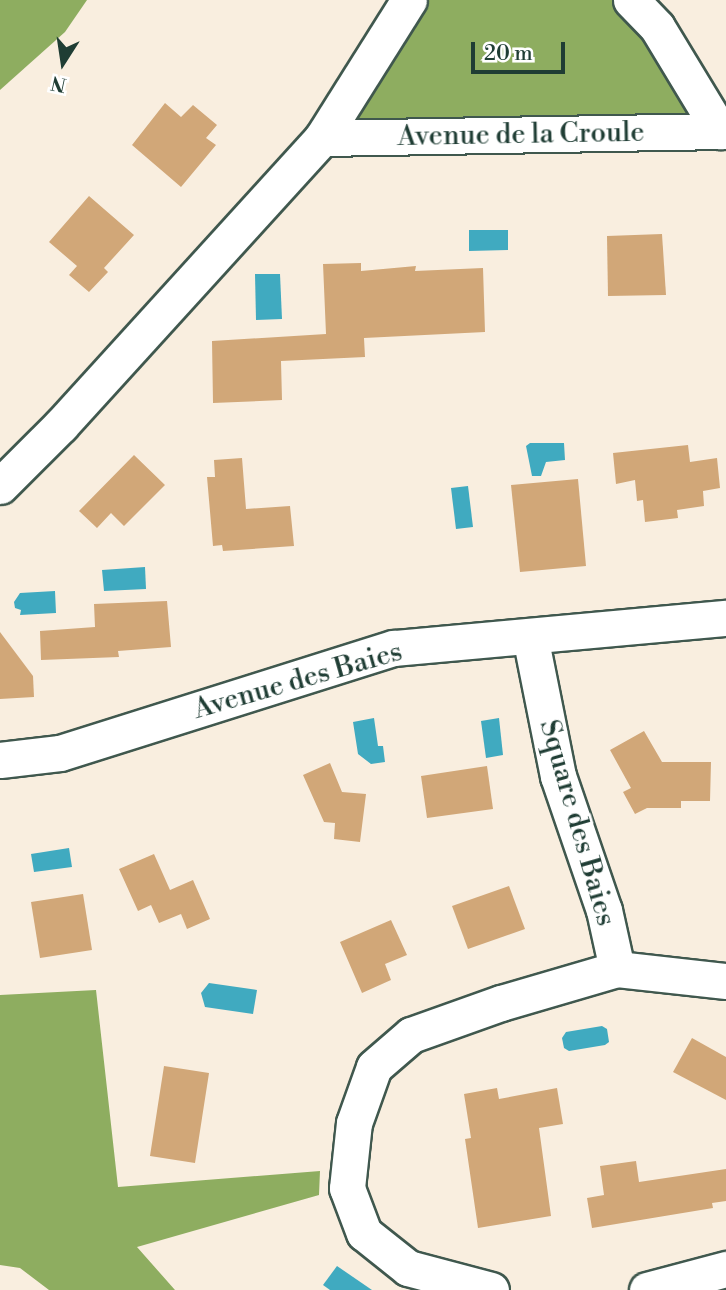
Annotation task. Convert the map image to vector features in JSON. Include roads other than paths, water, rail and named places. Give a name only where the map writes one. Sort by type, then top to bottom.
[{"type":"street","points":[[0,486],[61,425],[322,138],[409,0]]},
{"type":"street","name":"Avenue de la Croule","points":[[631,0],[657,27],[723,131]]},
{"type":"street","name":"Avenue de la Croule","points":[[322,138],[723,131]]},
{"type":"street","name":"Avenue des Baies","points":[[0,760],[60,753],[394,648],[726,618]]},
{"type":"street","name":"Square des Baies","points":[[530,636],[558,776],[604,910],[617,969]]},
{"type":"street","points":[[491,1290],[408,1268],[365,1233],[347,1188],[354,1123],[374,1067],[411,1035],[501,1003],[617,969],[726,981]]},
{"type":"street","points":[[647,1290],[726,1269]]},
{"type":"water","points":[[469,230],[508,230],[508,250],[469,251]]},
{"type":"water","points":[[255,274],[280,274],[282,319],[256,320]]},
{"type":"water","points":[[530,443],[564,443],[565,460],[546,462],[541,476],[532,476],[526,446]]},
{"type":"water","points":[[468,486],[473,527],[456,529],[451,488]]},
{"type":"water","points":[[145,567],[146,589],[104,591],[102,570]]},
{"type":"water","points":[[55,591],[56,613],[20,615],[21,610],[15,608],[14,602],[20,593]]},
{"type":"water","points":[[374,718],[378,746],[383,746],[385,762],[371,764],[358,754],[353,722]]},
{"type":"water","points":[[499,718],[503,755],[486,758],[481,721]]},
{"type":"water","points":[[69,848],[72,867],[34,872],[31,854]]},
{"type":"water","points":[[209,983],[257,990],[253,1014],[205,1007],[201,993]]},
{"type":"water","points":[[602,1026],[607,1029],[609,1042],[605,1045],[569,1051],[564,1048],[562,1038],[566,1032]]},
{"type":"water","points":[[337,1266],[372,1290],[330,1290],[323,1285]]}]
